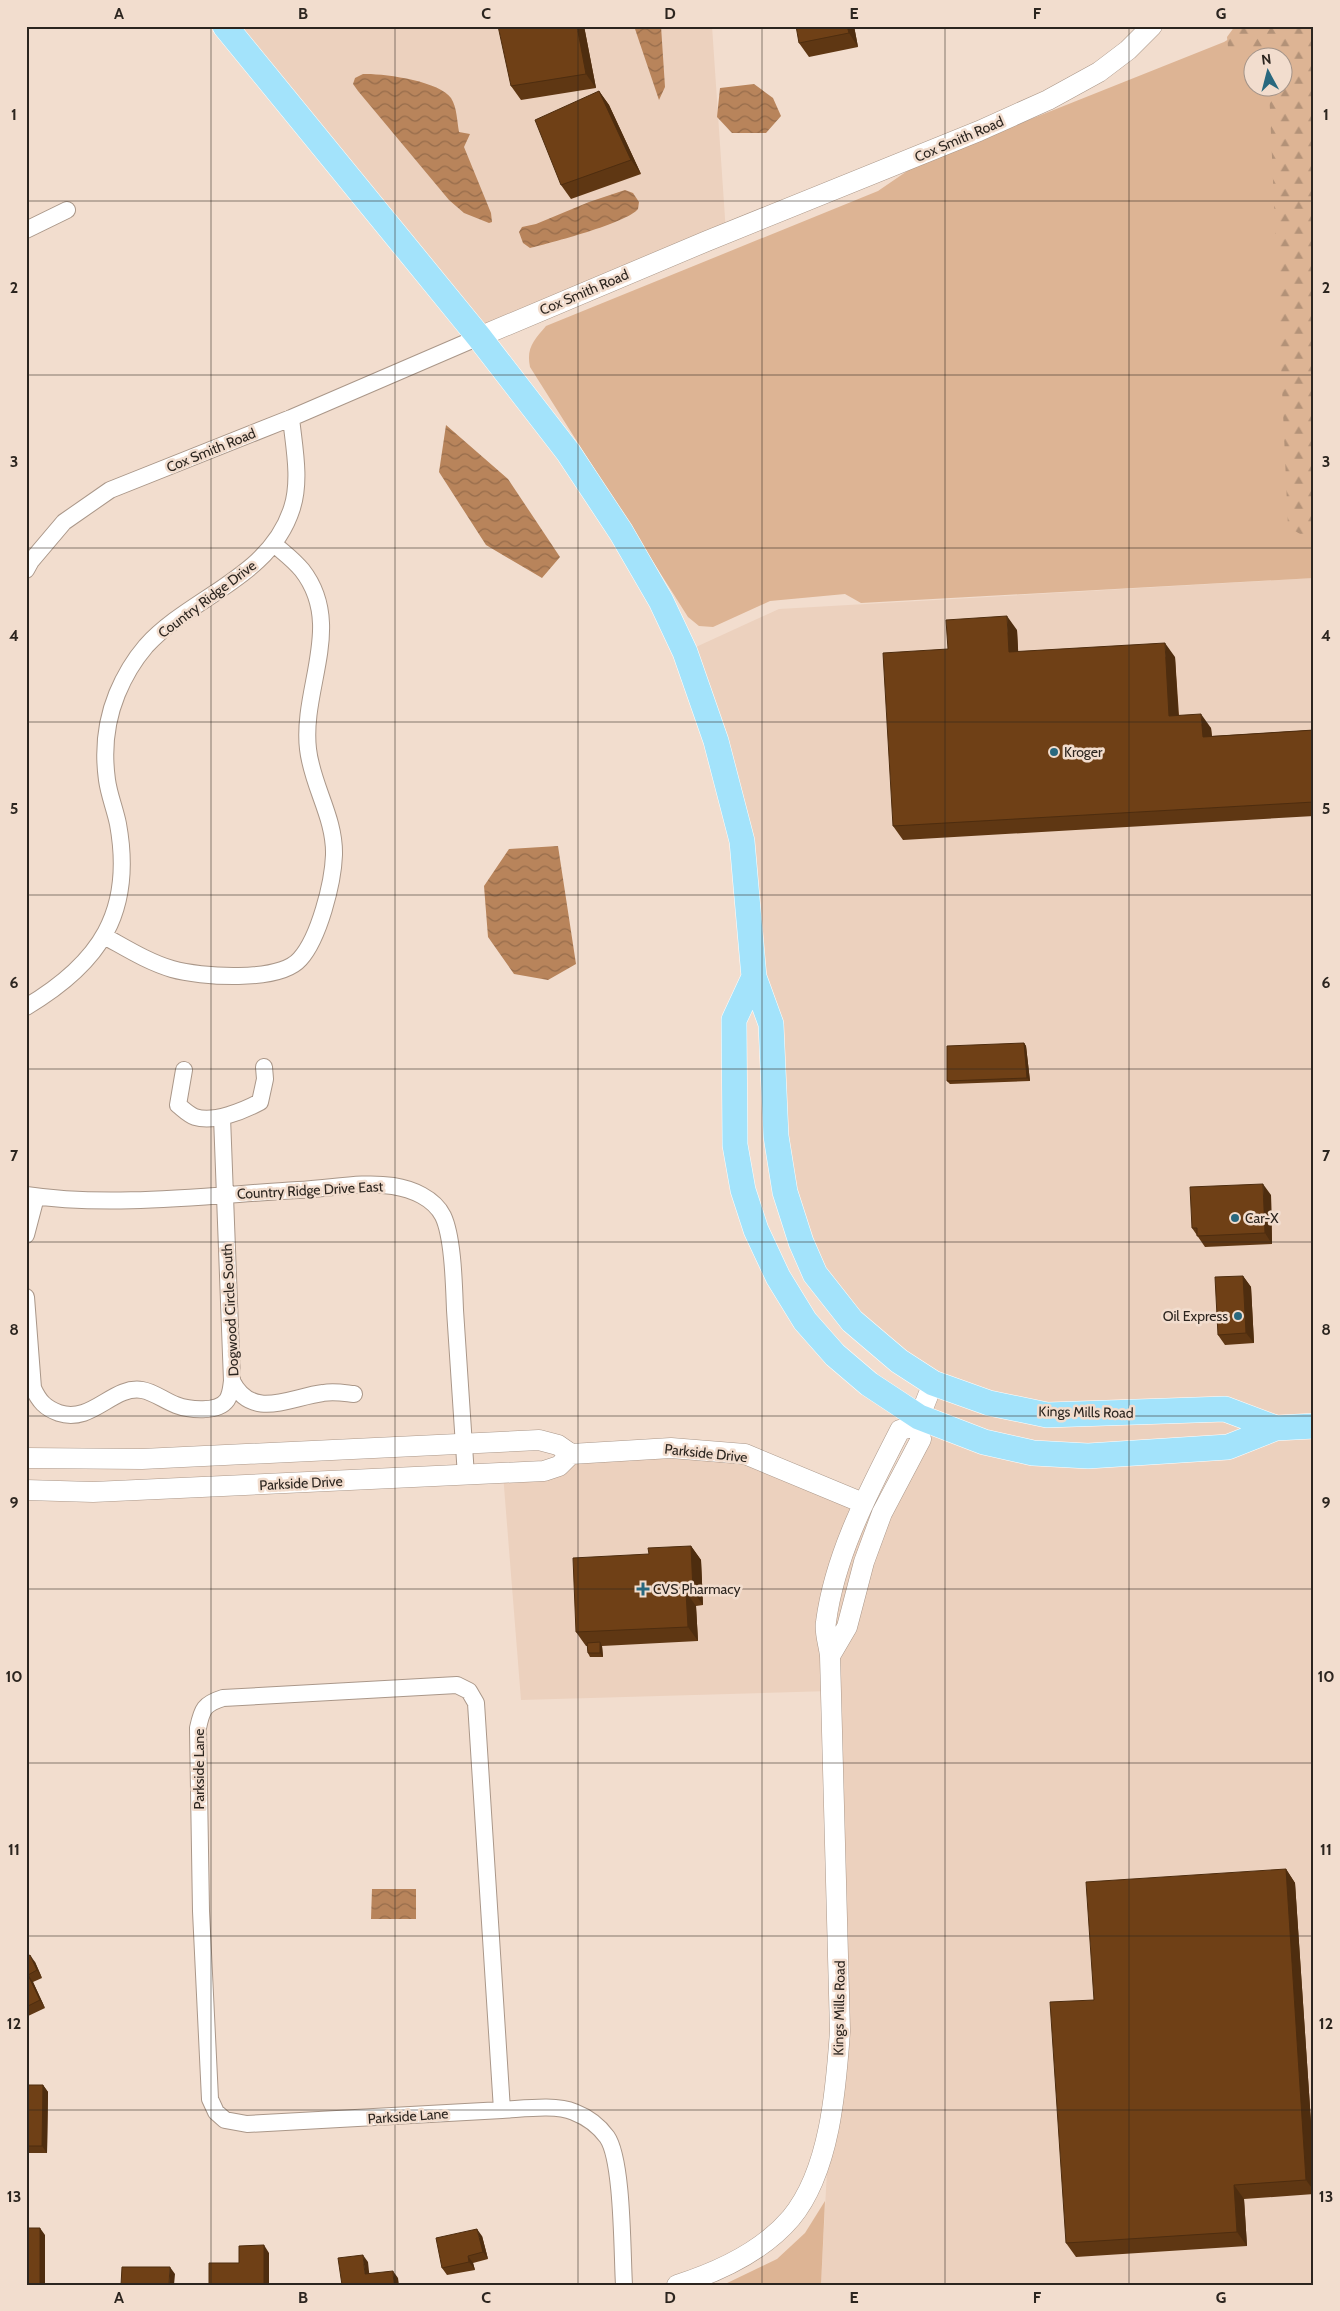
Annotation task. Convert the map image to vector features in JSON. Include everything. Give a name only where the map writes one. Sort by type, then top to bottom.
[{"type":"main road","name":"Kings Mills Road","points":[[225,26],[478,337],[568,452],[621,532],[661,601],[685,652],[716,741],[742,841],[754,977],[771,1024],[776,1136],[785,1192],[801,1242],[815,1274],[852,1321],[898,1361],[933,1384],[989,1403],[1047,1415],[1225,1409],[1276,1428]]},
{"type":"main road","points":[[754,977],[734,1020],[735,1144],[743,1190],[756,1230],[778,1277],[805,1321],[835,1355],[918,1422]]},
{"type":"main road","name":"Kings Mills Road","points":[[918,1422],[984,1442],[1033,1453],[1088,1456],[1228,1447],[1276,1428],[1314,1426]]},
{"type":"street","name":"Cox Smith Road","points":[[26,570],[31,560],[64,522],[110,490],[291,418],[680,252],[979,131],[1048,100],[1099,72],[1128,50],[1152,26]]},
{"type":"street","points":[[26,230],[67,210]]},
{"type":"street","name":"Country Ridge Drive","points":[[26,1007],[73,976],[93,954],[104,936],[119,900],[123,870],[118,821],[107,780],[105,751],[109,722],[117,695],[129,669],[146,646],[167,627],[256,563],[274,544],[292,508],[296,485],[291,418]]},
{"type":"street","points":[[104,936],[171,969],[200,975],[244,976],[273,971],[300,959],[321,916],[330,886],[333,841],[327,811],[310,763],[307,732],[310,700],[320,652],[322,623],[316,594],[310,581],[302,569],[274,544]]},
{"type":"street","points":[[184,1070],[178,1105],[195,1117],[222,1117],[240,1113],[260,1102],[265,1079],[264,1067]]},
{"type":"street","name":"Dogwood Circle South","points":[[222,1117],[232,1381],[238,1394],[244,1398],[266,1403],[289,1401],[321,1393],[354,1394]]},
{"type":"street","name":"Country Ridge Drive East","points":[[31,1196],[99,1201],[224,1195],[374,1184],[409,1190],[422,1195],[434,1204],[443,1216],[447,1230],[454,1283],[466,1476]]},
{"type":"street","points":[[26,1235],[31,1196]]},
{"type":"street","points":[[26,1297],[32,1388],[39,1401],[51,1410],[64,1415],[79,1414],[125,1392],[141,1389],[177,1406],[194,1409],[212,1408],[222,1405],[227,1400],[232,1381]]},
{"type":"street","points":[[830,1656],[847,1627],[864,1562],[882,1513],[921,1439],[918,1422],[933,1384]]},
{"type":"street","name":"Kings Mills Road","points":[[677,2285],[726,2264],[756,2248],[792,2217],[802,2202],[815,2173],[829,2132],[836,2089],[840,2032],[830,1656],[825,1624],[840,1564],[863,1503],[900,1430],[918,1422]]},
{"type":"street","points":[[26,1458],[142,1459],[539,1440],[558,1445],[571,1454]]},
{"type":"street","name":"Parkside Drive","points":[[26,1490],[93,1492],[544,1471],[559,1466],[571,1454],[671,1448],[745,1454],[863,1503]]},
{"type":"street","name":"Parkside Lane","points":[[502,2110],[476,1703],[470,1692],[457,1685],[223,1698],[210,1702],[202,1711],[198,1738],[201,1911],[209,2089],[210,2099],[216,2112],[225,2120],[247,2124],[540,2108],[573,2111],[594,2123],[608,2138],[618,2167],[624,2285]]},
{"type":"shaded area","points":[[225,26],[712,26],[726,233],[479,337]]},
{"type":"shaded area","points":[[1314,578],[1314,2285],[821,2285],[829,2132],[836,2089],[830,1691],[521,1700],[503,1474],[571,1454],[745,1454],[882,1513],[933,1383],[899,1361],[801,1242],[748,896],[685,652],[779,609]]},
{"type":"green space","points":[[1235,26],[1314,26],[1314,114],[1311,147],[1314,204],[1314,542],[1288,527],[1269,98],[1292,98],[1292,48],[1242,48],[1242,50],[1228,47],[1227,37]]},
{"type":"green space","points":[[1314,26],[1314,578],[861,603],[845,594],[770,601],[713,627],[699,626],[688,617],[530,367],[530,349],[546,326],[878,191],[916,165],[1224,42],[1242,31]]},
{"type":"green space","points":[[825,2201],[821,2285],[723,2285],[777,2259],[805,2233]]},
{"type":"water","points":[[634,26],[661,26],[665,87],[659,100]]},
{"type":"water","points":[[363,74],[410,79],[435,87],[445,92],[451,98],[456,110],[459,132],[470,134],[464,147],[491,213],[492,222],[489,223],[464,213],[449,200],[353,84],[355,78]]},
{"type":"water","points":[[754,84],[773,98],[781,116],[766,133],[732,133],[717,117],[720,88]]},
{"type":"water","points":[[625,190],[633,193],[639,202],[638,209],[631,214],[604,226],[530,248],[523,243],[519,232],[522,227],[536,224],[589,202]]},
{"type":"water","points":[[446,425],[508,479],[560,557],[542,578],[486,545],[439,472]]},
{"type":"water","points":[[558,846],[576,964],[548,980],[514,974],[488,937],[484,886],[509,849]]},
{"type":"water","points":[[372,1889],[416,1889],[416,1919],[371,1919]]},
{"type":"building","points":[[498,26],[577,26],[586,74],[511,86]]},
{"type":"building","points":[[796,26],[847,26],[849,33],[799,43]]},
{"type":"building","points":[[599,91],[631,160],[561,185],[535,120]]},
{"type":"building","points":[[1007,616],[1009,652],[1165,643],[1169,716],[1201,714],[1203,737],[1314,730],[1314,802],[893,826],[883,653],[948,649],[946,620]]},
{"type":"building","points":[[1024,1043],[1027,1078],[947,1081],[947,1046]]},
{"type":"building","name":"Car-X","points":[[1263,1184],[1265,1233],[1197,1236],[1197,1228],[1192,1228],[1190,1187]]},
{"type":"building","name":"Oil Express","points":[[1243,1276],[1246,1333],[1218,1335],[1215,1277]]},
{"type":"building","name":"CVS Pharmacy","points":[[691,1546],[693,1591],[686,1592],[688,1627],[576,1632],[573,1558],[649,1554],[648,1548]]},
{"type":"building","points":[[600,1642],[600,1653],[588,1653],[587,1643]]},
{"type":"building","points":[[1286,1869],[1306,2180],[1234,2185],[1237,2232],[1066,2243],[1050,2002],[1094,2000],[1086,1882]]},
{"type":"building","points":[[30,1955],[37,1970],[28,1975],[40,2000],[26,2007],[26,1957]]},
{"type":"building","points":[[26,2085],[43,2085],[42,2146],[26,2146]]},
{"type":"building","points":[[26,2228],[40,2228],[40,2285],[26,2285]]},
{"type":"building","points":[[477,2229],[483,2252],[468,2256],[469,2262],[442,2268],[436,2238]]},
{"type":"building","points":[[264,2245],[264,2285],[209,2285],[209,2263],[239,2263],[239,2246]]},
{"type":"building","points":[[363,2255],[365,2274],[393,2271],[394,2285],[342,2285],[338,2258]]},
{"type":"building","points":[[122,2267],[170,2267],[169,2285],[121,2285]]},
{"type":"place","name":"Kroger","points":[[1054,752]]},
{"type":"place","name":"Car-X","points":[[1235,1218]]},
{"type":"place","name":"Oil Express","points":[[1238,1316]]},
{"type":"place","name":"CVS Pharmacy","points":[[643,1589]]}]
